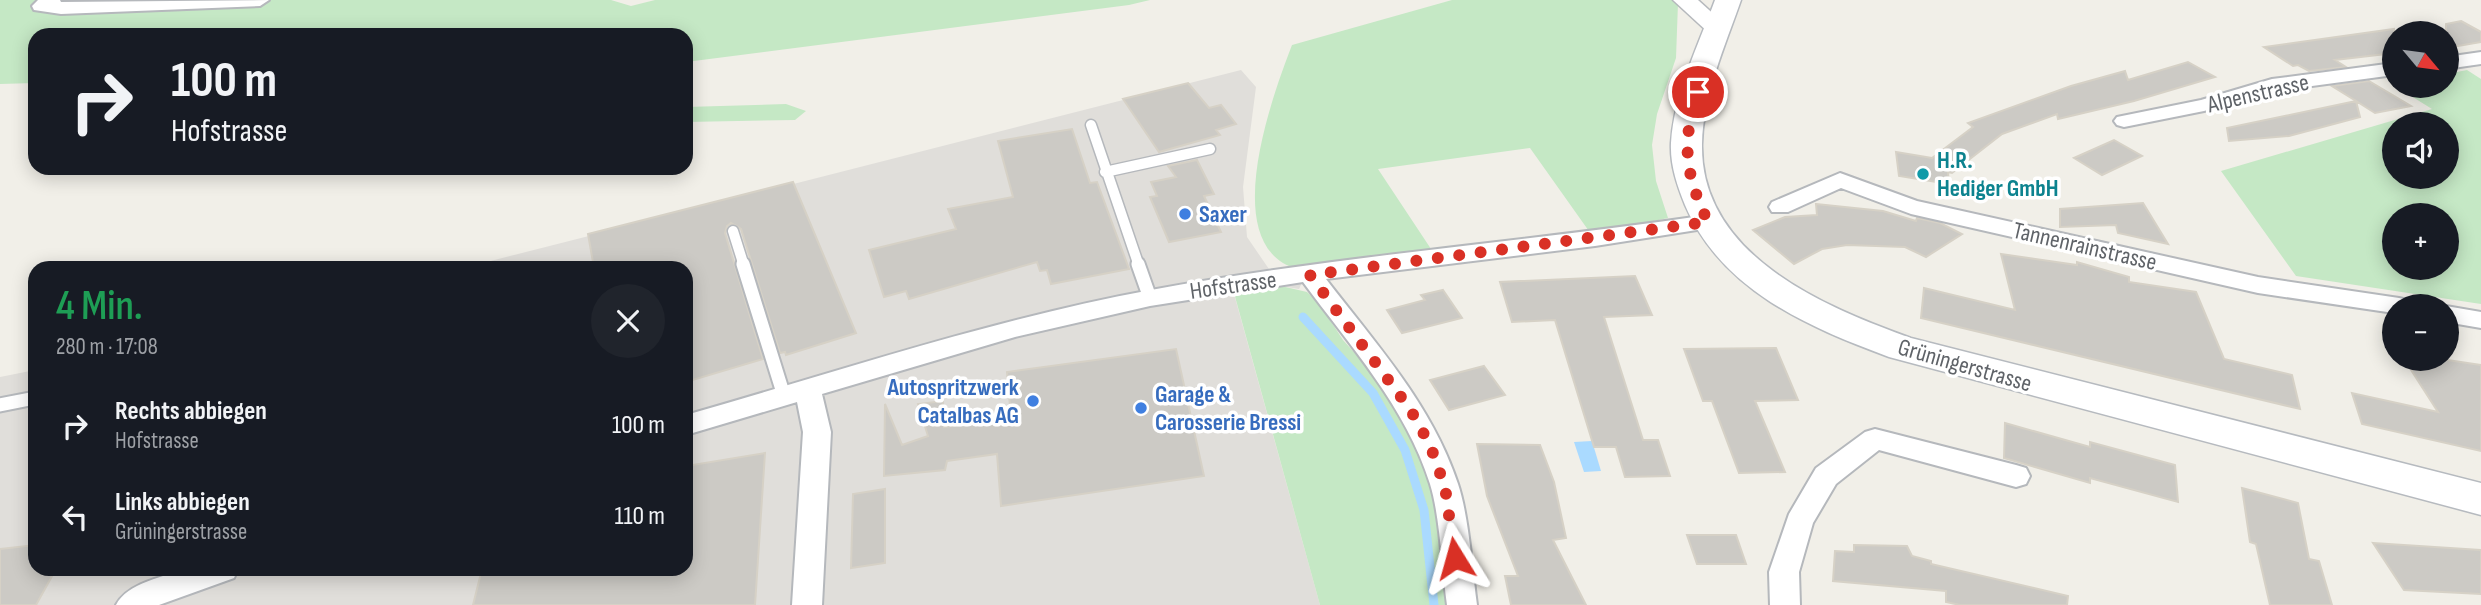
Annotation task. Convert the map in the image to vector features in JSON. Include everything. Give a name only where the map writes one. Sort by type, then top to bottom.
[{"type":"main road","name":"Grüningerstrasse","points":[[1723,14],[1691,113],[1686,137],[1690,176],[1708,222],[1729,250],[1760,280],[1819,315],[1891,344],[2002,376],[2481,499]]},
{"type":"street","points":[[51,0],[41,6],[61,8],[260,0]]},
{"type":"street","points":[[1684,0],[1723,14]]},
{"type":"street","points":[[2459,61],[2481,58]]},
{"type":"street","name":"Alpenstrasse","points":[[2124,121],[2204,105],[2272,85],[2382,71]]},
{"type":"street","name":"Tannenrainstrasse","points":[[1780,207],[1840,180],[1910,207],[2258,285],[2382,303]]},
{"type":"street","name":"Hofstrasse","points":[[693,423],[1013,329],[1150,298],[1229,284],[1708,222]]},
{"type":"street","points":[[1310,275],[1410,409],[1430,445],[1445,487],[1462,605]]},
{"type":"street","points":[[2459,316],[2481,320]]},
{"type":"street","points":[[796,392],[817,432],[807,605]]},
{"type":"street","points":[[1785,605],[1784,572],[1799,522],[1826,476],[1875,439],[2016,476]]},
{"type":"street","points":[[131,605],[160,590],[198,576]]},
{"type":"lane","points":[[1091,125],[1150,298]]},
{"type":"lane","points":[[1105,172],[1210,149]]},
{"type":"lane","points":[[733,232],[796,392]]},
{"type":"lane","points":[[0,405],[28,399]]},
{"type":"shaded area","points":[[1241,70],[1256,87],[1243,187],[1247,237],[1271,272],[1308,270],[1299,289],[1281,286],[1234,294],[1320,605],[0,605],[0,377],[28,371],[28,576],[693,576],[693,261],[491,261]]},
{"type":"green space","points":[[0,0],[119,0],[114,6],[260,0],[611,0],[631,6],[655,0],[1150,0],[1129,5],[693,61],[693,28],[28,28],[28,83],[0,84]]},
{"type":"green space","points":[[1452,0],[1675,0],[1678,3],[1676,58],[1657,114],[1652,145],[1656,181],[1668,218],[1591,234],[1530,148],[1378,169],[1433,252],[1297,269],[1273,255],[1260,232],[1255,202],[1257,168],[1273,99],[1292,45]]},
{"type":"green space","points":[[2467,70],[2481,79],[2481,304],[2459,301],[2459,294],[2415,294],[2296,276],[2221,171],[2382,124],[2382,189],[2459,189],[2459,112],[2422,112],[2432,109],[2414,98],[2459,98],[2459,72]]},
{"type":"green space","points":[[786,104],[806,111],[795,120],[693,122],[693,107]]},
{"type":"green space","points":[[1281,286],[1307,292],[1319,303],[1343,340],[1389,391],[1427,461],[1455,605],[1320,605],[1234,293]]},
{"type":"water","points":[[1592,441],[1601,471],[1584,472],[1574,442]]},
{"type":"building","points":[[2459,21],[2481,32],[2481,42],[2459,46]]},
{"type":"building","points":[[2382,31],[2382,54],[2335,60],[2346,67],[2309,71],[2298,65],[2293,66],[2264,47]]},
{"type":"building","points":[[2188,62],[2215,77],[2134,101],[2058,119],[2057,114],[2002,134],[1952,173],[1948,172],[1949,184],[1899,176],[1896,152],[1932,158],[1973,127],[1968,123],[2071,86],[2125,71],[2128,80]]},
{"type":"building","points":[[2369,81],[2382,89],[2382,98],[2398,98],[2411,106],[2375,113],[2332,86]]},
{"type":"building","points":[[1188,83],[1209,108],[1221,105],[1236,124],[1216,130],[1220,135],[1159,152],[1123,99]]},
{"type":"building","points":[[2356,101],[2360,117],[2289,136],[2229,141],[2227,128]]},
{"type":"building","points":[[1072,129],[1090,183],[1097,182],[1129,269],[1051,284],[1047,270],[1040,271],[1037,262],[909,299],[906,291],[884,297],[869,250],[956,229],[948,209],[1013,197],[998,141]]},
{"type":"building","points":[[2114,140],[2142,156],[2102,175],[2074,158]]},
{"type":"building","name":"Saxer","points":[[1197,160],[1214,194],[1204,196],[1221,232],[1169,242],[1150,197],[1157,196],[1151,182],[1176,177],[1168,166]]},
{"type":"building","points":[[793,182],[856,333],[786,355],[785,352],[780,353],[741,229],[731,223],[725,233],[763,359],[693,380],[693,261],[593,261],[588,234]]},
{"type":"building","points":[[2143,203],[2168,244],[2118,233],[2116,225],[2060,227],[2060,209]]},
{"type":"building","points":[[1816,204],[1883,211],[1916,221],[1917,218],[1940,223],[1962,234],[1926,257],[1905,247],[1847,245],[1822,249],[1794,264],[1753,230],[1785,217],[1817,215]]},
{"type":"building","points":[[2001,254],[2077,265],[2077,262],[2129,277],[2129,282],[2196,292],[2224,359],[2292,375],[2300,409],[1921,318],[1924,288],[2015,310]]},
{"type":"building","points":[[1635,276],[1652,315],[1604,317],[1643,440],[1658,440],[1670,476],[1625,477],[1616,447],[1594,447],[1555,320],[1512,322],[1500,282]]},
{"type":"building","points":[[1443,290],[1462,318],[1402,333],[1387,310],[1425,300],[1421,295]]},
{"type":"building","points":[[1776,348],[1798,400],[1755,401],[1785,472],[1739,473],[1712,401],[1703,401],[1684,349]]},
{"type":"building","points":[[1176,349],[1204,476],[1001,506],[997,454],[947,461],[945,470],[884,476],[885,404],[902,445],[928,436],[918,404],[943,401],[944,427],[1011,418],[1007,372]]},
{"type":"building","points":[[2459,362],[2481,365],[2481,451],[2362,424],[2352,393],[2438,412],[2412,371],[2459,371]]},
{"type":"building","points":[[1484,366],[1505,395],[1449,410],[1430,380]]},
{"type":"building","points":[[2005,423],[2090,447],[2090,442],[2175,465],[2178,502],[2090,478],[2090,483],[2004,458]]},
{"type":"building","points":[[1477,444],[1540,445],[1554,482],[1566,538],[1553,540],[1586,605],[1511,605],[1505,576],[1518,576],[1487,496]]},
{"type":"building","points":[[765,453],[755,605],[473,605],[480,576],[693,576],[693,465]]},
{"type":"building","points":[[2242,488],[2298,503],[2309,559],[2319,561],[2332,605],[2270,605],[2256,544],[2250,542]]},
{"type":"building","points":[[885,489],[885,563],[851,568],[853,494]]},
{"type":"building","points":[[1687,535],[1736,535],[1746,564],[1697,564]]},
{"type":"building","points":[[2373,543],[2481,550],[2481,594],[2404,590]]},
{"type":"building","points":[[1854,545],[1907,546],[1912,556],[1931,561],[1931,564],[2068,596],[2067,605],[1960,605],[1946,602],[1946,591],[1833,581],[1835,551],[1854,552]]},
{"type":"building","points":[[28,546],[28,576],[52,576],[36,605],[0,605],[0,549]]},
{"type":"waterway","points":[[1303,317],[1373,393],[1405,450],[1424,510],[1434,605]]},
{"type":"place","name":"H.R. Hediger GmbH","points":[[1923,174]]},
{"type":"place","name":"Saxer","points":[[1185,214]]},
{"type":"place","name":"Autospritzwerk Catalbas AG","points":[[1033,401]]},
{"type":"place","name":"Garage & Carosserie Bressi","points":[[1141,408]]},
{"type":"route","points":[[1455,558],[1445,487],[1430,445],[1410,409],[1310,275],[1708,222],[1697,199],[1686,155],[1686,137],[1698,92]]}]
